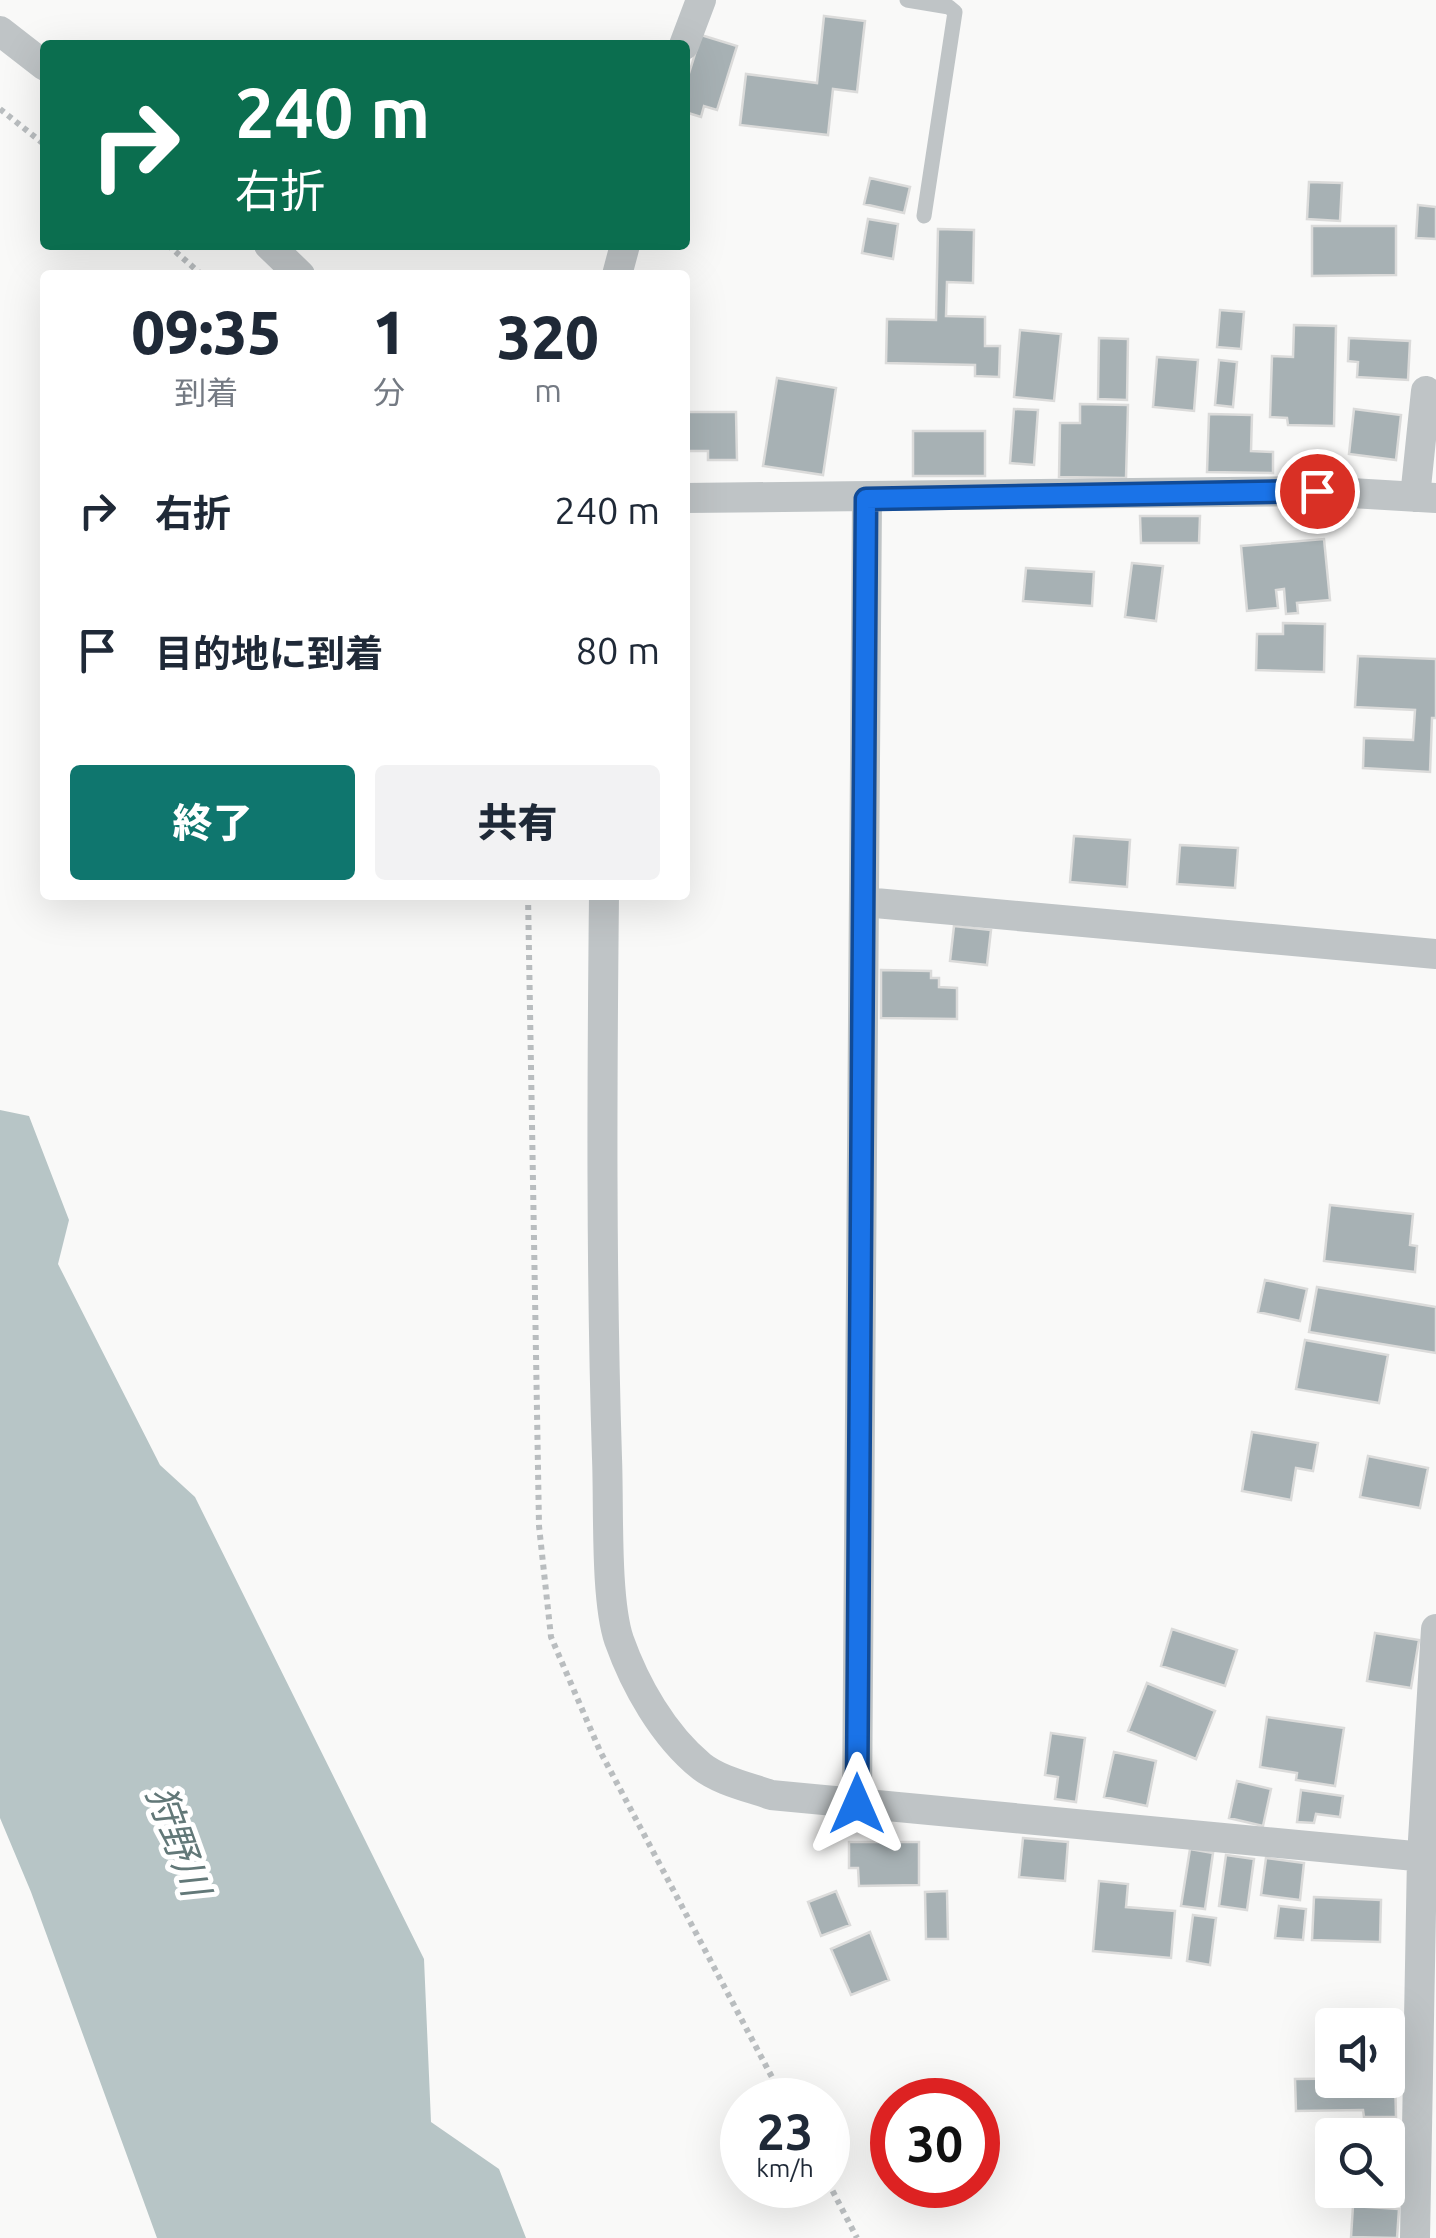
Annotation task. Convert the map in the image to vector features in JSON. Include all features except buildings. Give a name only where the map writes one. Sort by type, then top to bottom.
[{"type":"street","points":[[686,40],[701,0]]},
{"type":"street","points":[[0,30],[40,62]]},
{"type":"street","points":[[274,250],[295,270]]},
{"type":"street","points":[[690,498],[1317,491],[1426,498],[1426,390]]},
{"type":"street","points":[[857,1804],[866,499]]},
{"type":"street","points":[[604,900],[602,1321],[617,1634],[650,1706],[703,1768],[771,1795],[1429,1857]]},
{"type":"street","points":[[864,902],[1436,954]]},
{"type":"street","points":[[1415,2238],[1436,1629]]},
{"type":"lane","points":[[907,0],[949,7],[955,12],[924,216]]},
{"type":"path","points":[[0,110],[40,140]]},
{"type":"path","points":[[174,250],[196,270]]},
{"type":"path","points":[[841,2208],[857,2238]]},
{"type":"water","name":"狩野川","points":[[0,1110],[29,1116],[69,1220],[58,1264],[160,1465],[195,1497],[424,1959],[431,2122],[499,2169],[526,2238],[157,2238],[31,1892],[0,1818]]},
{"type":"route","points":[[857,1804],[866,499],[1317,491]]}]
